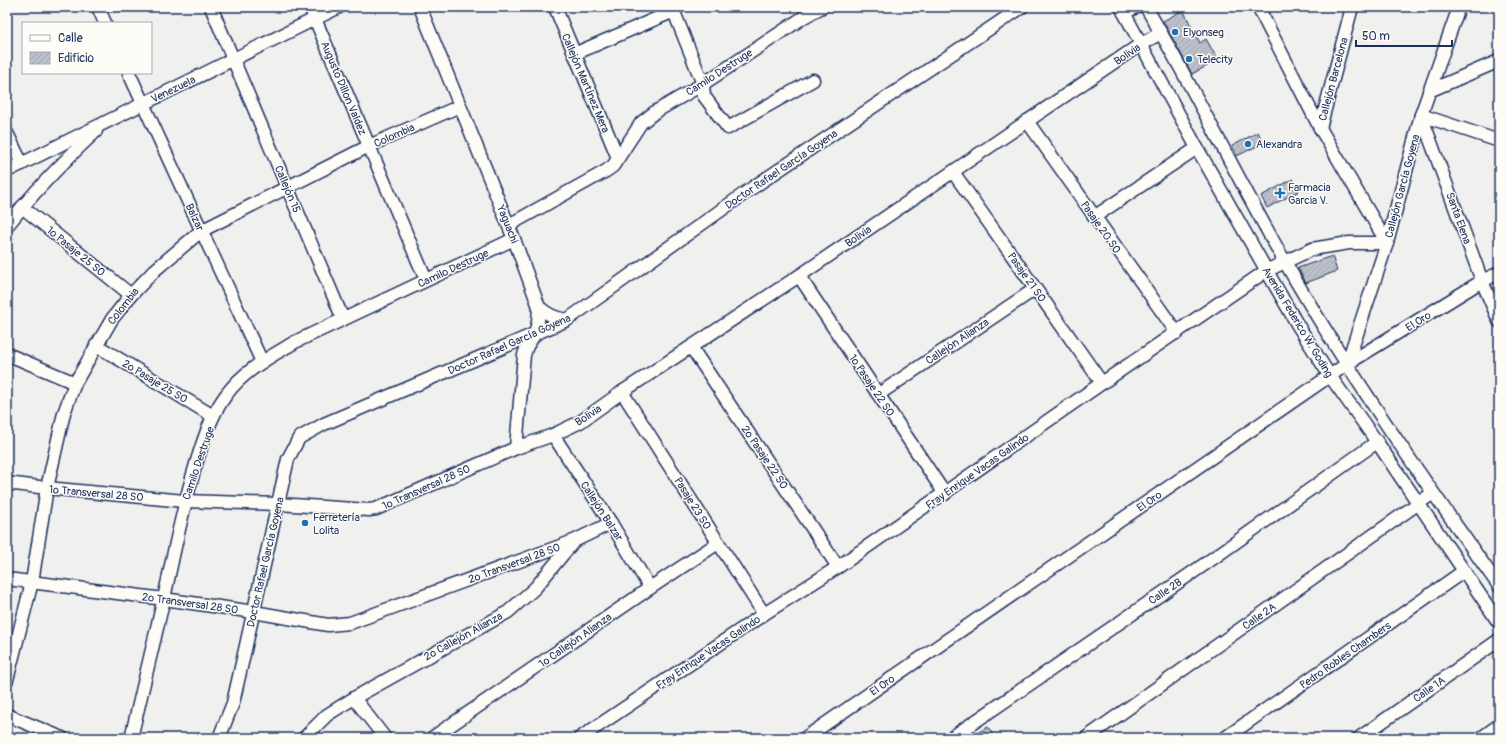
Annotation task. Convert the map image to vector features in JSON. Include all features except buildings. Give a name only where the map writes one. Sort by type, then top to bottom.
[{"type":"street","points":[[98,7],[105,22]]},
{"type":"street","name":"Callejón 15","points":[[211,7],[343,319]]},
{"type":"street","name":"Augusto Dillon Valdez","points":[[310,7],[426,280]]},
{"type":"street","name":"Venezuela","points":[[7,171],[339,7]]},
{"type":"street","name":"Yaguachi","points":[[420,7],[509,225],[539,307],[538,322],[535,334],[527,346],[524,355],[516,448]]},
{"type":"street","name":"Callejón Martínez Mera","points":[[555,7],[618,158]]},
{"type":"street","name":"Camilo Destruge","points":[[509,225],[606,171],[613,166],[641,123],[655,112],[702,84],[802,12],[822,7]]},
{"type":"street","name":"Doctor Rafael García Goyena","points":[[219,738],[234,703],[288,459],[299,438],[324,424],[566,320],[755,186],[1022,7]]},
{"type":"street","points":[[1122,10],[1136,7]]},
{"type":"street","name":"Avenida Federico W. Goding","points":[[1146,7],[1285,262],[1347,364],[1433,493]]},
{"type":"street","points":[[1258,7],[1320,128],[1387,243]]},
{"type":"street","name":"Callejón Barcelona","points":[[1320,128],[1352,7]]},
{"type":"street","name":"Callejón García Goyena","points":[[1347,364],[1387,243],[1421,114],[1458,7]]},
{"type":"street","points":[[574,54],[673,9],[702,84],[704,96],[728,128],[813,80]]},
{"type":"street","name":"Avenida Federico W. Goding","points":[[1122,10],[1197,148],[1297,324],[1330,376],[1377,442],[1499,623]]},
{"type":"street","name":"Bolivia","points":[[553,435],[580,422],[622,392],[799,276],[1141,44],[1161,33]]},
{"type":"street","points":[[1429,91],[1499,61]]},
{"type":"street","name":"Balzar","points":[[128,74],[262,362]]},
{"type":"street","name":"Colombia","points":[[7,680],[32,582],[47,488],[64,413],[75,383],[112,319],[131,295],[156,270],[201,231],[369,146],[460,106]]},
{"type":"street","points":[[1421,114],[1499,141]]},
{"type":"street","name":"Santa Elena","points":[[1421,114],[1482,281],[1499,321]]},
{"type":"street","points":[[7,226],[62,162],[107,121]]},
{"type":"street","name":"Pasaje 20 SO","points":[[1027,121],[1177,333]]},
{"type":"street","points":[[7,133],[22,164]]},
{"type":"street","points":[[1094,217],[1197,148]]},
{"type":"street","name":"Pasaje 21 SO","points":[[953,172],[1102,383]]},
{"type":"street","name":"1º Pasaje 25 SO","points":[[22,207],[131,295]]},
{"type":"street","name":"Camilo Destruge","points":[[131,738],[164,599],[184,501],[202,443],[225,395],[239,380],[262,362],[295,342],[514,239]]},
{"type":"street","name":"Fray Enrique Vacas Galindo","points":[[580,738],[764,614],[838,568],[1102,383],[1266,271],[1312,249],[1349,243],[1387,243]]},
{"type":"street","name":"El Oro","points":[[805,738],[1347,364],[1482,281],[1499,273]]},
{"type":"street","name":"1º Pasaje 22 SO","points":[[799,276],[945,494]]},
{"type":"street","name":"Callejón Alianza","points":[[879,394],[1035,289]]},
{"type":"street","points":[[539,307],[548,315],[566,320]]},
{"type":"street","name":"2º Pasaje 25 SO","points":[[96,345],[214,416]]},
{"type":"street","name":"2º Pasaje 22 SO","points":[[691,347],[838,568]]},
{"type":"street","points":[[7,354],[75,383]]},
{"type":"street","name":"Pasaje 23 SO","points":[[622,392],[764,614]]},
{"type":"street","name":"1º Transversal 28 SO","points":[[7,483],[184,501],[278,504],[369,510],[376,509],[516,448],[553,435]]},
{"type":"street","name":"Callejón Balzar","points":[[553,435],[611,523],[650,588]]},
{"type":"street","name":"Calle 2B","points":[[951,738],[1205,564],[1377,442]]},
{"type":"street","points":[[1433,493],[1499,586]]},
{"type":"street","name":"Calle 2A","points":[[1086,738],[1433,493]]},
{"type":"street","name":"2º Callejón Alianza","points":[[304,738],[327,716],[354,698],[508,612],[535,588],[574,541],[611,523]]},
{"type":"street","name":"2º Transversal 28 SO","points":[[7,579],[164,599],[254,612],[328,625],[350,623],[574,541]]},
{"type":"street","name":"1º Callejón Alianza","points":[[432,738],[718,542]]},
{"type":"street","name":"Pedro Robles Chambers","points":[[1225,738],[1464,571]]},
{"type":"street","name":"Calle 1A","points":[[1359,738],[1499,640]]},
{"type":"street","points":[[354,698],[385,738]]},
{"type":"street","points":[[7,714],[62,738]]},
{"type":"street","points":[[1481,738],[1499,725]]},
{"type":"place","name":"Elyonseg","points":[[1175,32]]},
{"type":"place","name":"Telecity","points":[[1189,59]]},
{"type":"place","name":"Alexandra","points":[[1248,144]]},
{"type":"place","name":"Farmacia Garcia V.","points":[[1280,193]]},
{"type":"place","name":"Ferretería Lolita","points":[[305,523]]}]
